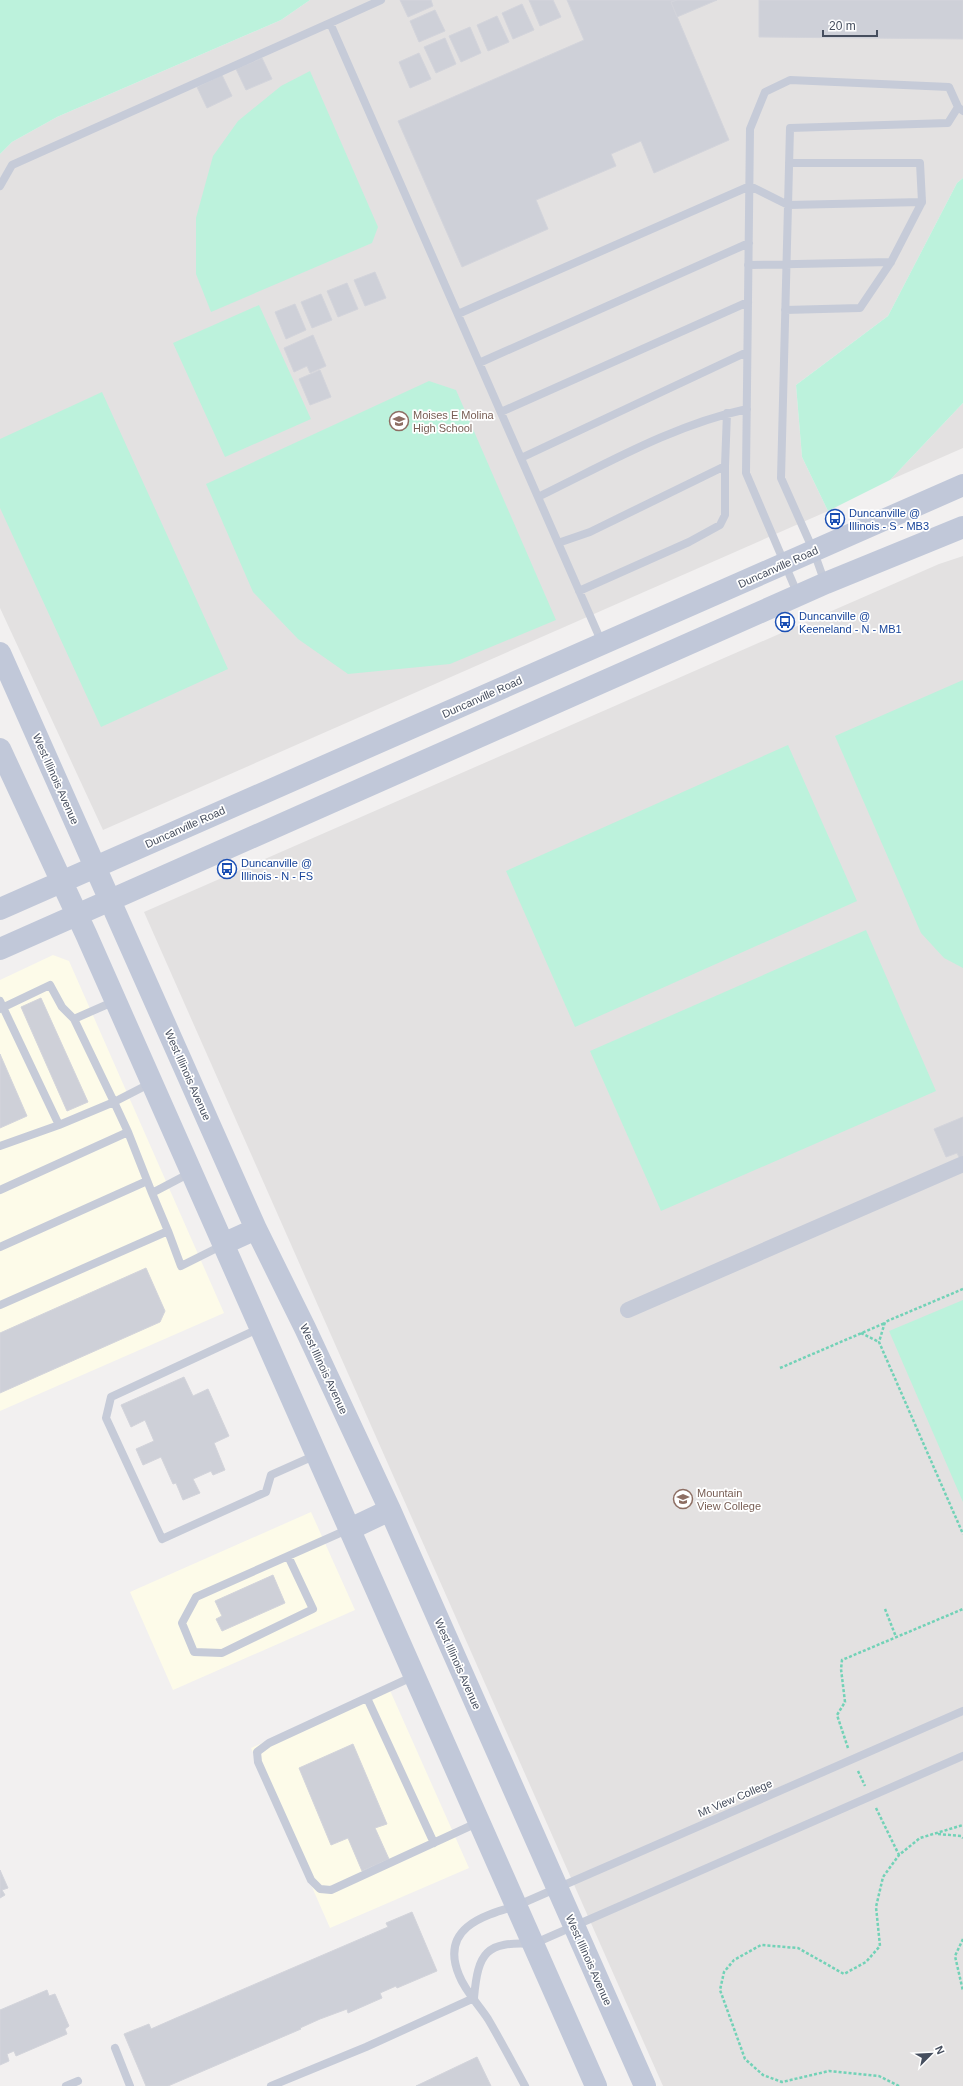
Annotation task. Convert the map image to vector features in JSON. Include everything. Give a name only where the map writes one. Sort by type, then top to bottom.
[{"type":"main road","name":"Duncanville Road","points":[[0,909],[95,866],[814,552],[963,485]]},
{"type":"main road","points":[[0,949],[109,899],[826,583],[963,527]]},
{"type":"main road","name":"West Illinois Avenue","points":[[0,653],[256,1229],[305,1328],[390,1510],[645,2086]]},
{"type":"main road","points":[[0,749],[77,914],[596,2086]]},
{"type":"main road","points":[[223,1244],[256,1229]]},
{"type":"main road","points":[[350,1529],[390,1510]]},
{"type":"street","points":[[628,1310],[963,1164]]},
{"type":"lane","points":[[0,186],[12,165],[381,0]]},
{"type":"lane","points":[[330,23],[603,644]]},
{"type":"lane","points":[[798,596],[746,473],[750,129],[765,92],[790,80],[949,86],[960,109],[948,123],[790,128],[781,478],[826,583]]},
{"type":"lane","points":[[785,310],[860,308],[891,262],[922,202],[920,163],[789,163]]},
{"type":"lane","points":[[458,314],[750,186]]},
{"type":"lane","points":[[750,186],[788,205],[922,202]]},
{"type":"lane","points":[[479,363],[749,243]]},
{"type":"lane","points":[[748,265],[786,266],[891,262]]},
{"type":"lane","points":[[501,412],[748,302]]},
{"type":"lane","points":[[521,458],[747,352]]},
{"type":"lane","points":[[538,497],[687,426],[727,413],[747,409]]},
{"type":"lane","points":[[579,591],[689,542],[720,525],[725,515],[727,413]]},
{"type":"lane","points":[[558,543],[590,532],[725,466]]},
{"type":"lane","points":[[59,1125],[1,1006],[50,985],[62,1007],[74,1019],[128,1132],[181,1266],[223,1244]]},
{"type":"lane","points":[[74,1019],[115,1000]]},
{"type":"lane","points":[[0,1146],[59,1125],[114,1102],[152,1083]]},
{"type":"lane","points":[[0,1190],[128,1132]]},
{"type":"lane","points":[[152,1193],[191,1172]]},
{"type":"lane","points":[[0,1247],[147,1181]]},
{"type":"lane","points":[[0,1305],[168,1231]]},
{"type":"lane","points":[[260,1328],[111,1397],[106,1418],[162,1539],[266,1492],[271,1475],[316,1455]]},
{"type":"lane","points":[[288,1556],[313,1609],[222,1653],[194,1652],[182,1623],[196,1597],[288,1556],[350,1529]]},
{"type":"lane","points":[[414,1676],[269,1743],[257,1752],[258,1762],[311,1880],[320,1889],[331,1890],[479,1822]]},
{"type":"lane","points":[[367,1698],[434,1843]]},
{"type":"lane","name":"Mt View College","points":[[525,2086],[460,1976],[453,1955],[458,1939],[468,1926],[482,1917],[516,1906],[963,1711]]},
{"type":"lane","points":[[271,2086],[366,2047],[474,1998],[476,1977],[480,1963],[486,1953],[497,1946],[511,1943],[533,1944],[963,1756]]},
{"type":"lane","points":[[115,2048],[130,2086]]},
{"type":"lane","points":[[66,2086],[78,2081]]},
{"type":"path","points":[[780,1368],[963,1289]]},
{"type":"path","points":[[885,1322],[879,1342],[963,1534]]},
{"type":"path","points":[[860,1333],[879,1342]]},
{"type":"path","points":[[886,1609],[896,1637]]},
{"type":"path","points":[[899,1855],[852,1760],[837,1715],[846,1702],[840,1669],[842,1660],[963,1609]]},
{"type":"path","points":[[899,2086],[879,2076],[829,2071],[782,2082],[763,2075],[745,2059],[720,1990],[724,1972],[734,1960],[761,1945],[798,1948],[844,1974],[866,1962],[880,1946],[876,1907],[883,1877],[899,1855],[920,1838],[963,1825]]},
{"type":"path","points":[[936,1834],[961,1836],[963,1838]]},
{"type":"path","points":[[963,1939],[955,1956],[963,1991]]},
{"type":"shaded area","name":"Moises E Molina High School","points":[[310,0],[963,0],[963,178],[957,183],[888,316],[796,385],[802,457],[828,511],[103,830],[0,608],[0,154],[12,142],[57,117],[281,20]]},
{"type":"shaded area","points":[[963,403],[963,448],[890,480]]},
{"type":"shaded area","name":"Mountain View College","points":[[963,556],[963,2086],[663,2086],[144,912],[939,564]]},
{"type":"shaded area","points":[[53,955],[69,961],[224,1313],[0,1411],[0,980]]},
{"type":"shaded area","points":[[311,1512],[355,1610],[173,1690],[130,1592]]},
{"type":"shaded area","points":[[388,1686],[469,1868],[330,1928],[251,1748]]},
{"type":"green space","points":[[0,0],[310,0],[281,20],[57,117],[12,142],[0,154]]},
{"type":"green space","points":[[310,71],[378,227],[372,243],[211,312],[196,274],[196,218],[213,156],[238,121],[281,86]]},
{"type":"green space","points":[[963,178],[963,403],[890,480],[828,511],[802,457],[796,385],[888,316],[957,183]]},
{"type":"green space","points":[[259,305],[311,419],[225,457],[173,343]]},
{"type":"green space","points":[[429,381],[456,390],[556,620],[450,664],[348,674],[298,639],[253,592],[206,484]]},
{"type":"green space","points":[[102,392],[228,669],[101,727],[0,508],[0,439]]},
{"type":"green space","points":[[963,680],[963,968],[944,958],[921,933],[835,736]]},
{"type":"green space","points":[[788,745],[857,901],[575,1027],[506,871]]},
{"type":"green space","points":[[866,930],[936,1091],[661,1211],[590,1051]]},
{"type":"green space","points":[[963,1300],[963,1502],[889,1331]]},
{"type":"building","points":[[400,0],[431,0],[433,6],[408,17]]},
{"type":"building","points":[[529,0],[553,0],[561,17],[540,26]]},
{"type":"building","points":[[567,0],[677,0],[671,2],[729,140],[654,173],[641,141],[611,154],[616,166],[536,200],[548,229],[462,267],[398,121],[584,40]]},
{"type":"building","points":[[677,0],[717,0],[677,17],[671,2]]},
{"type":"building","points":[[759,0],[963,0],[963,39],[759,37]]},
{"type":"building","points":[[522,4],[534,30],[513,39],[502,13]]},
{"type":"building","points":[[435,10],[445,31],[419,42],[410,21]]},
{"type":"building","points":[[497,16],[509,42],[488,51],[477,25]]},
{"type":"building","points":[[470,27],[481,53],[461,62],[449,36]]},
{"type":"building","points":[[445,38],[456,64],[436,73],[424,47]]},
{"type":"building","points":[[419,53],[431,79],[410,88],[399,62]]},
{"type":"building","points":[[262,58],[272,79],[246,90],[236,69]]},
{"type":"building","points":[[222,75],[232,96],[207,108],[197,87]]},
{"type":"building","points":[[375,272],[386,298],[365,306],[354,280]]},
{"type":"building","points":[[347,283],[358,309],[338,317],[327,291]]},
{"type":"building","points":[[321,294],[332,320],[312,328],[301,302]]},
{"type":"building","points":[[295,304],[306,330],[286,339],[275,312]]},
{"type":"building","points":[[313,335],[326,366],[310,373],[307,366],[294,372],[284,348]]},
{"type":"building","points":[[320,370],[331,397],[310,405],[299,379]]},
{"type":"building","points":[[41,998],[88,1102],[67,1111],[21,1007]]},
{"type":"building","points":[[0,1054],[27,1116],[0,1128]]},
{"type":"building","points":[[963,1117],[963,1158],[960,1159],[957,1153],[946,1157],[934,1129]]},
{"type":"building","points":[[146,1268],[165,1311],[160,1322],[0,1393],[0,1333]]},
{"type":"building","points":[[184,1377],[193,1396],[208,1389],[229,1436],[214,1443],[225,1470],[213,1475],[211,1471],[193,1479],[200,1493],[183,1500],[176,1483],[173,1484],[161,1457],[143,1465],[136,1449],[154,1441],[145,1420],[131,1427],[121,1405]]},
{"type":"building","points":[[273,1575],[285,1603],[222,1631],[216,1619],[222,1616],[215,1601]]},
{"type":"building","points":[[353,1744],[387,1824],[375,1828],[389,1859],[362,1871],[348,1838],[331,1845],[299,1768]]},
{"type":"building","points":[[0,1870],[8,1888],[2,1890],[5,1895],[0,1898]]},
{"type":"building","points":[[412,1912],[437,1971],[397,1988],[396,1986],[380,1993],[382,1998],[348,2013],[347,2009],[320,2019],[300,2028],[301,2029],[168,2086],[146,2086],[124,2034],[149,2024],[151,2029],[388,1927],[386,1923]]},
{"type":"building","points":[[47,1990],[49,1996],[55,1994],[69,2026],[65,2029],[67,2034],[16,2056],[14,2051],[7,2054],[9,2061],[0,2065],[0,2010]]},
{"type":"building","points":[[477,2057],[491,2086],[416,2086]]},
{"type":"place","name":"Moises E Molina High School","points":[[399,421]]},
{"type":"place","name":"Duncanville @ Illinois - S - MB3","points":[[835,519]]},
{"type":"place","name":"Duncanville @ Keeneland - N - MB1","points":[[785,622]]},
{"type":"place","name":"Duncanville @ Illinois - N - FS","points":[[227,869]]},
{"type":"place","name":"Mountain View College","points":[[683,1499]]}]
